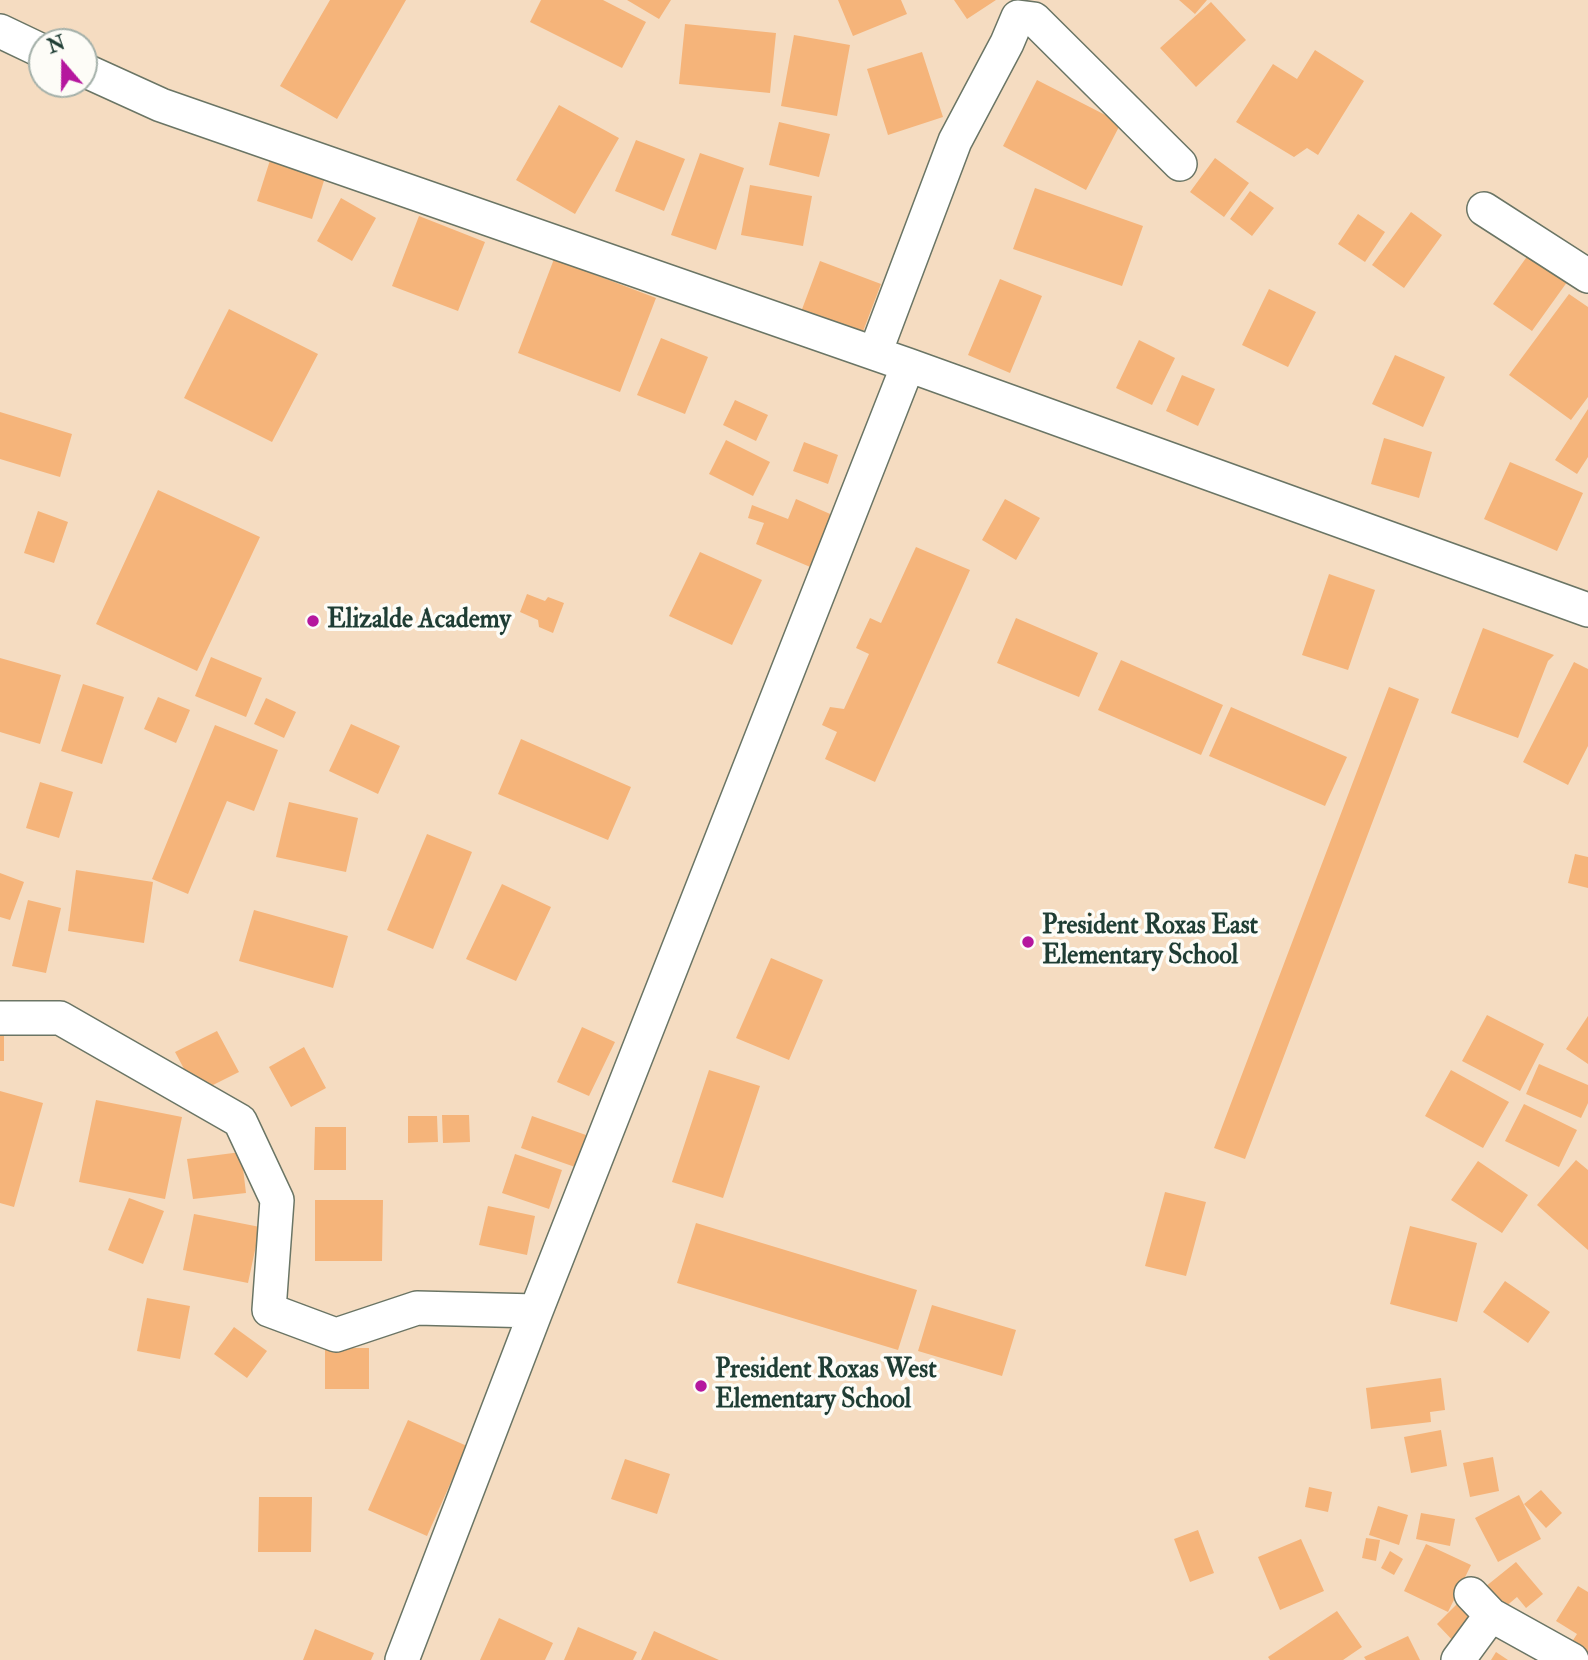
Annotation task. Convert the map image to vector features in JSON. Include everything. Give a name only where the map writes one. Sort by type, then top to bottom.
[{"type":"street","points":[[876,353],[955,141],[1018,17],[1034,19],[1180,164]]},
{"type":"street","points":[[0,32],[28,45]]},
{"type":"street","points":[[98,76],[161,105],[876,353],[1588,610]]},
{"type":"street","points":[[1484,209],[1588,276]]},
{"type":"street","points":[[402,1660],[908,365]]},
{"type":"street","points":[[0,1017],[60,1018],[240,1121],[277,1200],[269,1310],[336,1335],[417,1308],[537,1311]]},
{"type":"street","points":[[1458,1660],[1481,1605],[1572,1660]]},
{"type":"building","points":[[330,0],[406,0],[337,119],[280,86]]},
{"type":"building","points":[[541,0],[603,0],[646,22],[622,68],[530,22]]},
{"type":"building","points":[[627,0],[671,0],[659,19]]},
{"type":"building","points":[[838,0],[901,0],[907,14],[853,36]]},
{"type":"building","points":[[954,0],[996,0],[967,19]]},
{"type":"building","points":[[1179,0],[1207,0],[1195,14]]},
{"type":"building","points":[[1211,2],[1246,40],[1196,87],[1160,48]]},
{"type":"building","points":[[685,24],[776,33],[770,93],[679,84]]},
{"type":"building","points":[[794,35],[850,45],[837,116],[781,106]]},
{"type":"building","points":[[1315,50],[1364,81],[1318,155],[1307,148],[1294,157],[1236,122],[1273,64],[1297,79]]},
{"type":"building","points":[[922,52],[943,117],[888,135],[867,69]]},
{"type":"building","points":[[1037,80],[1121,123],[1086,190],[1003,146]]},
{"type":"building","points":[[559,105],[619,138],[575,214],[516,180]]},
{"type":"building","points":[[779,122],[830,134],[819,177],[769,165]]},
{"type":"building","points":[[636,140],[685,159],[664,211],[615,191]]},
{"type":"building","points":[[700,153],[744,168],[716,250],[671,235]]},
{"type":"building","points":[[272,154],[327,171],[312,219],[257,201]]},
{"type":"building","points":[[1215,158],[1249,183],[1224,217],[1190,192]]},
{"type":"building","points":[[750,185],[812,196],[803,246],[741,235]]},
{"type":"building","points":[[1035,188],[1143,226],[1122,286],[1013,249]]},
{"type":"building","points":[[1250,191],[1274,208],[1252,236],[1230,219]]},
{"type":"building","points":[[341,198],[376,218],[352,261],[317,241]]},
{"type":"building","points":[[1411,212],[1442,235],[1404,288],[1372,265]]},
{"type":"building","points":[[1358,214],[1385,232],[1365,262],[1338,244]]},
{"type":"building","points":[[419,216],[485,242],[458,311],[392,286]]},
{"type":"building","points":[[1531,251],[1570,278],[1532,331],[1493,304]]},
{"type":"building","points":[[554,259],[656,298],[620,392],[518,353]]},
{"type":"building","points":[[820,261],[881,284],[862,334],[801,312]]},
{"type":"building","points":[[1000,279],[1042,296],[1010,373],[968,355]]},
{"type":"building","points":[[1269,289],[1316,312],[1288,367],[1242,345]]},
{"type":"building","points":[[1569,294],[1588,307],[1588,397],[1571,420],[1509,375]]},
{"type":"building","points":[[229,309],[318,354],[272,442],[184,398]]},
{"type":"building","points":[[661,338],[708,357],[685,414],[637,395]]},
{"type":"building","points":[[1139,340],[1175,358],[1152,405],[1116,388]]},
{"type":"building","points":[[1395,355],[1445,377],[1423,427],[1372,404]]},
{"type":"building","points":[[1182,375],[1215,389],[1198,426],[1166,411]]},
{"type":"building","points":[[735,400],[768,415],[756,441],[723,425]]},
{"type":"building","points":[[1588,409],[1588,457],[1577,474],[1555,460]]},
{"type":"building","points":[[0,412],[72,434],[60,477],[0,459]]},
{"type":"building","points":[[1384,438],[1432,452],[1419,498],[1371,484]]},
{"type":"building","points":[[726,440],[770,462],[753,496],[709,474]]},
{"type":"building","points":[[804,442],[838,455],[828,484],[793,471]]},
{"type":"building","points":[[1510,462],[1583,493],[1557,551],[1484,519]]},
{"type":"building","points":[[158,490],[260,537],[197,671],[96,624]]},
{"type":"building","points":[[796,499],[837,517],[815,569],[756,544],[764,523],[748,518],[752,505],[788,519]]},
{"type":"building","points":[[1005,499],[1040,518],[1016,560],[982,540]]},
{"type":"building","points":[[38,511],[68,522],[54,563],[24,553]]},
{"type":"building","points":[[916,547],[970,570],[875,782],[825,759],[837,732],[822,725],[830,707],[844,709],[869,654],[856,648],[870,618],[881,623]]},
{"type":"building","points":[[700,552],[762,580],[732,645],[669,616]]},
{"type":"building","points":[[1329,574],[1375,590],[1348,670],[1302,655]]},
{"type":"building","points":[[527,594],[545,601],[548,597],[564,603],[553,633],[539,627],[538,620],[520,612]]},
{"type":"building","points":[[1016,618],[1098,653],[1079,697],[997,663]]},
{"type":"building","points":[[1483,628],[1554,655],[1548,661],[1518,738],[1451,713]]},
{"type":"building","points":[[211,657],[262,678],[246,717],[195,696]]},
{"type":"building","points":[[0,658],[61,675],[40,744],[0,732]]},
{"type":"building","points":[[1121,660],[1223,705],[1201,755],[1098,710]]},
{"type":"building","points":[[1574,662],[1588,669],[1588,746],[1568,785],[1523,762]]},
{"type":"building","points":[[83,684],[124,697],[102,764],[61,751]]},
{"type":"building","points":[[1389,687],[1419,699],[1245,1159],[1214,1148]]},
{"type":"building","points":[[158,697],[190,710],[176,743],[144,729]]},
{"type":"building","points":[[266,698],[296,712],[284,738],[254,724]]},
{"type":"building","points":[[1231,707],[1347,757],[1325,806],[1209,756]]},
{"type":"building","points":[[351,724],[400,746],[378,794],[329,771]]},
{"type":"building","points":[[215,725],[278,750],[254,811],[227,801],[188,894],[152,879]]},
{"type":"building","points":[[521,739],[631,787],[608,840],[498,794]]},
{"type":"building","points":[[40,782],[73,792],[59,838],[26,828]]},
{"type":"building","points":[[289,802],[358,818],[346,872],[276,857]]},
{"type":"building","points":[[427,834],[472,852],[433,949],[387,930]]},
{"type":"building","points":[[1575,854],[1588,857],[1588,888],[1568,883]]},
{"type":"building","points":[[76,870],[153,882],[144,943],[68,931]]},
{"type":"building","points":[[0,873],[24,882],[10,920],[0,917]]},
{"type":"building","points":[[502,884],[551,907],[516,981],[466,959]]},
{"type":"building","points":[[28,900],[61,908],[46,973],[12,966]]},
{"type":"building","points":[[254,910],[348,936],[333,988],[239,961]]},
{"type":"building","points":[[771,958],[823,980],[789,1060],[736,1038]]},
{"type":"building","points":[[1487,1015],[1544,1044],[1520,1091],[1462,1061]]},
{"type":"building","points":[[1588,1016],[1588,1064],[1566,1049]]},
{"type":"building","points":[[0,1023],[4,1023],[4,1061],[0,1061]]},
{"type":"building","points":[[582,1027],[615,1042],[589,1096],[557,1082]]},
{"type":"building","points":[[217,1031],[239,1072],[197,1093],[175,1052]]},
{"type":"building","points":[[304,1047],[326,1088],[291,1107],[269,1067]]},
{"type":"building","points":[[1539,1064],[1588,1085],[1588,1103],[1581,1118],[1526,1094]]},
{"type":"building","points":[[709,1070],[760,1086],[723,1198],[672,1182]]},
{"type":"building","points":[[1451,1070],[1509,1102],[1483,1148],[1425,1116]]},
{"type":"building","points":[[0,1091],[43,1103],[14,1207],[0,1203]]},
{"type":"building","points":[[96,1100],[182,1117],[165,1199],[79,1182]]},
{"type":"building","points":[[1524,1104],[1577,1130],[1559,1167],[1505,1141]]},
{"type":"building","points":[[442,1115],[469,1115],[470,1142],[443,1143]]},
{"type":"building","points":[[408,1116],[437,1116],[438,1142],[408,1143]]},
{"type":"building","points":[[532,1116],[586,1135],[575,1167],[521,1148]]},
{"type":"building","points":[[315,1127],[346,1127],[346,1170],[314,1170]]},
{"type":"building","points":[[241,1152],[246,1193],[193,1199],[187,1159]]},
{"type":"building","points":[[515,1154],[562,1170],[549,1209],[502,1193]]},
{"type":"building","points":[[1576,1160],[1588,1170],[1588,1250],[1537,1205]]},
{"type":"building","points":[[1478,1161],[1528,1195],[1502,1233],[1451,1200]]},
{"type":"building","points":[[1165,1192],[1206,1202],[1186,1276],[1145,1266]]},
{"type":"building","points":[[129,1198],[164,1211],[143,1264],[108,1250]]},
{"type":"building","points":[[315,1200],[383,1200],[382,1261],[315,1261]]},
{"type":"building","points":[[488,1206],[535,1216],[527,1255],[479,1245]]},
{"type":"building","points":[[194,1214],[260,1227],[248,1283],[183,1270]]},
{"type":"building","points":[[696,1223],[917,1290],[898,1350],[677,1283]]},
{"type":"building","points":[[1410,1226],[1477,1243],[1457,1322],[1390,1304]]},
{"type":"building","points":[[1505,1281],[1550,1312],[1528,1343],[1483,1312]]},
{"type":"building","points":[[147,1298],[190,1306],[180,1359],[137,1351]]},
{"type":"building","points":[[932,1305],[1016,1330],[1002,1376],[918,1351]]},
{"type":"building","points":[[234,1327],[267,1351],[247,1378],[214,1354]]},
{"type":"building","points":[[325,1348],[369,1348],[369,1389],[325,1389]]},
{"type":"building","points":[[1441,1378],[1445,1410],[1430,1412],[1431,1422],[1371,1429],[1366,1388]]},
{"type":"building","points":[[408,1420],[467,1446],[427,1536],[368,1510]]},
{"type":"building","points":[[1441,1430],[1447,1466],[1411,1473],[1404,1437]]},
{"type":"building","points":[[1493,1457],[1499,1491],[1470,1497],[1463,1463]]},
{"type":"building","points":[[625,1459],[670,1474],[657,1514],[611,1499]]},
{"type":"building","points":[[1309,1487],[1332,1492],[1328,1512],[1305,1507]]},
{"type":"building","points":[[1541,1490],[1562,1513],[1546,1528],[1524,1504]]},
{"type":"building","points":[[1519,1495],[1541,1539],[1498,1562],[1475,1518]]},
{"type":"building","points":[[259,1497],[312,1497],[311,1552],[258,1552]]},
{"type":"building","points":[[1378,1506],[1408,1515],[1399,1545],[1369,1535]]},
{"type":"building","points":[[1421,1513],[1455,1519],[1450,1546],[1416,1539]]},
{"type":"building","points":[[1198,1530],[1214,1573],[1190,1582],[1174,1539]]},
{"type":"building","points":[[1366,1538],[1380,1540],[1376,1561],[1362,1558]]},
{"type":"building","points":[[1301,1539],[1324,1591],[1280,1610],[1258,1557]]},
{"type":"building","points":[[1426,1544],[1471,1565],[1448,1612],[1404,1591]]},
{"type":"building","points":[[1390,1551],[1403,1559],[1394,1575],[1381,1568]]},
{"type":"building","points":[[1516,1562],[1543,1594],[1526,1608],[1517,1597],[1498,1613],[1480,1591]]},
{"type":"building","points":[[1578,1586],[1588,1592],[1588,1660],[1568,1648],[1577,1634],[1556,1621]]},
{"type":"building","points":[[1460,1601],[1483,1623],[1459,1647],[1437,1624]]},
{"type":"building","points":[[1337,1611],[1362,1647],[1343,1660],[1270,1660],[1268,1657]]},
{"type":"building","points":[[499,1618],[553,1643],[545,1660],[480,1660]]},
{"type":"building","points":[[578,1627],[637,1652],[633,1660],[564,1660]]},
{"type":"building","points":[[315,1629],[374,1653],[371,1660],[303,1660]]},
{"type":"building","points":[[654,1631],[719,1660],[641,1660]]},
{"type":"building","points":[[1408,1636],[1420,1660],[1366,1660],[1364,1657]]},
{"type":"building","points":[[1496,1652],[1508,1660],[1491,1660]]},
{"type":"place","name":"Elizalde Academy","points":[[313,621]]},
{"type":"place","name":"President Roxas East Elementary School","points":[[1028,942]]},
{"type":"place","name":"President Roxas West Elementary School","points":[[701,1386]]}]
